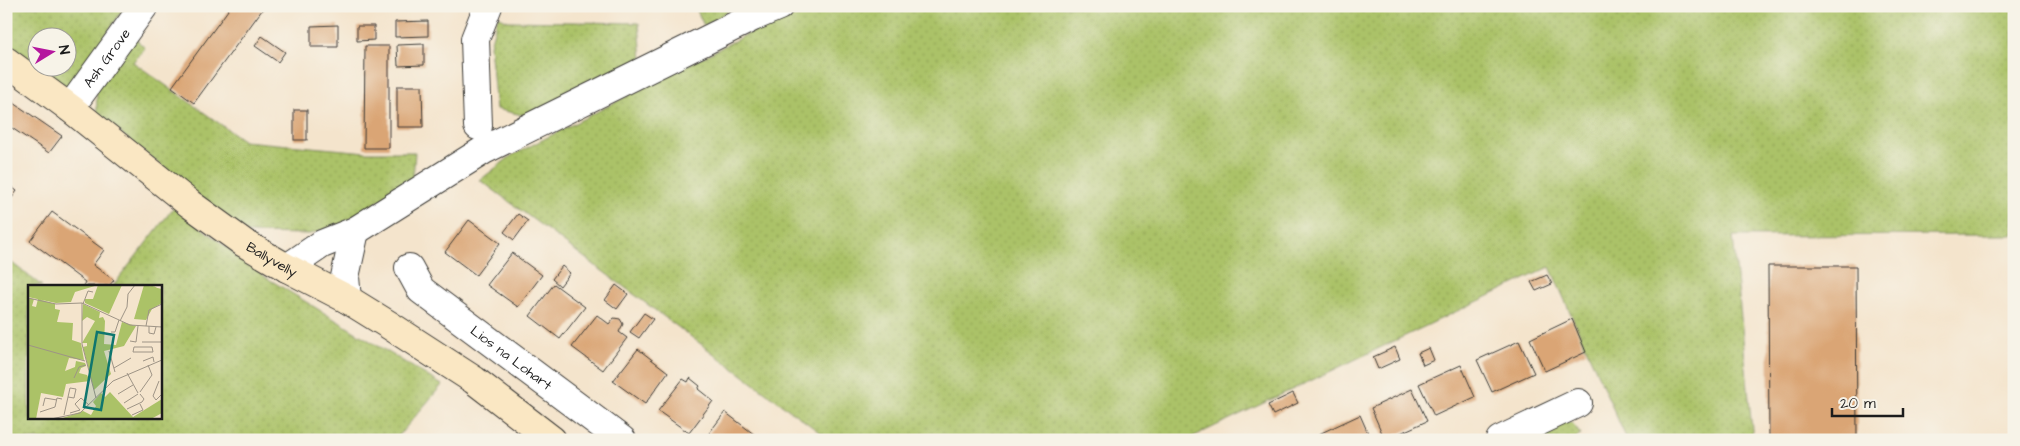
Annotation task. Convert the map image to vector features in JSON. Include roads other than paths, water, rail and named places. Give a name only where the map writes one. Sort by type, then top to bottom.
[{"type":"street","name":"Ash Grove","points":[[70,108],[144,6]]},
{"type":"street","points":[[478,126],[475,39],[488,6]]},
{"type":"street","points":[[288,268],[322,244],[355,231],[484,150],[753,17],[779,6]]},
{"type":"street","name":"Ballyvelly","points":[[6,61],[70,108],[190,204],[244,243],[347,299],[474,380],[552,440]]},
{"type":"street","points":[[347,299],[345,277],[355,231]]},
{"type":"street","name":"Lios na Lohart","points":[[409,268],[421,290],[622,440]]},
{"type":"street","points":[[1500,440],[1578,403]]}]
